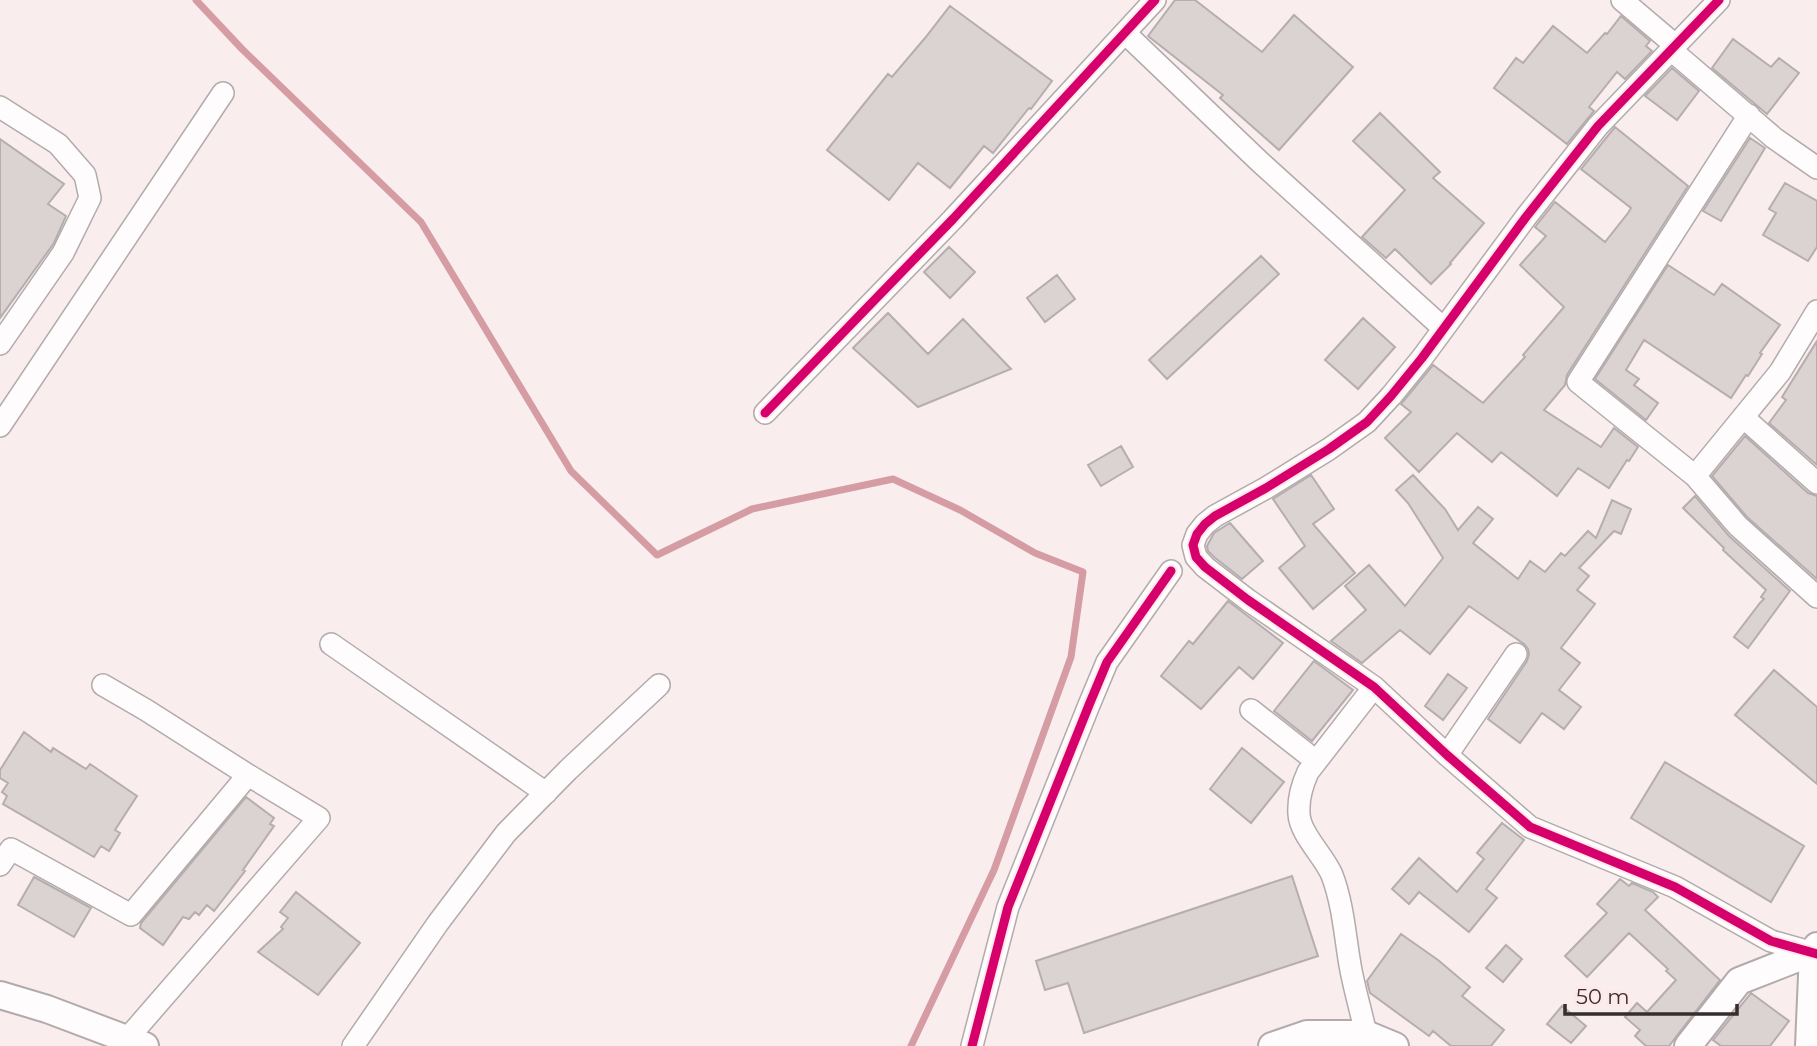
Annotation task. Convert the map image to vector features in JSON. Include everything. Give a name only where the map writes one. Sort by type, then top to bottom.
[{"type":"street","points":[[765,413],[943,229],[1155,0]]},
{"type":"street","points":[[1622,0],[1774,138],[1817,168]]},
{"type":"street","points":[[1719,0],[1598,127],[1526,217],[1391,396],[1367,422],[1287,475],[1215,516],[1197,534],[1193,545],[1196,557],[1205,567],[1374,687],[1530,827],[1675,887],[1771,941],[1816,951]]},
{"type":"street","points":[[1125,33],[1260,162],[1443,328]]},
{"type":"street","points":[[0,426],[223,93]]},
{"type":"street","points":[[0,107],[58,144],[85,175],[90,198],[63,253],[0,344]]},
{"type":"street","points":[[1749,115],[1578,382],[1695,476],[1738,526],[1817,597]]},
{"type":"street","points":[[1695,476],[1780,372],[1817,312]]},
{"type":"street","points":[[1743,417],[1817,483]]},
{"type":"street","points":[[972,1046],[1008,907],[1107,662],[1171,571]]},
{"type":"street","points":[[331,644],[546,793]]},
{"type":"street","points":[[1447,755],[1516,654]]},
{"type":"street","points":[[0,995],[47,1009],[136,1043],[319,818],[103,685]]},
{"type":"street","points":[[354,1046],[438,923],[506,833],[568,770],[659,685]]},
{"type":"street","points":[[1366,1034],[1350,969],[1338,898],[1331,874],[1302,826],[1299,799],[1308,772],[1374,687]]},
{"type":"street","points":[[1251,710],[1316,761]]},
{"type":"street","points":[[0,865],[10,849],[131,915],[248,775]]},
{"type":"street","points":[[1688,1046],[1739,981],[1816,951]]},
{"type":"street","points":[[1809,1046],[1816,951]]},
{"type":"street","points":[[1272,1046],[1307,1034],[1366,1034],[1395,1046]]},
{"type":"building","points":[[1175,0],[1195,0],[1262,52],[1294,15],[1353,67],[1279,150],[1220,98],[1223,95],[1148,36]]},
{"type":"building","points":[[950,6],[1052,81],[993,153],[984,146],[950,188],[918,163],[889,200],[827,150],[888,74],[892,77]]},
{"type":"building","points":[[1621,16],[1650,41],[1646,46],[1652,51],[1625,79],[1617,72],[1589,107],[1594,111],[1567,144],[1494,88],[1516,58],[1523,63],[1553,26],[1587,53]]},
{"type":"building","points":[[1733,39],[1771,67],[1779,58],[1799,73],[1767,114],[1712,68]]},
{"type":"building","points":[[1672,68],[1699,91],[1677,120],[1645,96]]},
{"type":"building","points":[[1380,113],[1440,172],[1433,178],[1484,223],[1431,284],[1395,249],[1386,258],[1362,237],[1405,190],[1353,141]]},
{"type":"building","points":[[1615,127],[1688,186],[1567,375],[1565,385],[1544,410],[1601,447],[1614,428],[1638,447],[1609,488],[1578,468],[1557,496],[1501,452],[1492,462],[1457,433],[1419,472],[1385,438],[1411,412],[1401,404],[1433,365],[1483,403],[1525,357],[1523,355],[1564,307],[1520,265],[1546,236],[1535,227],[1555,202],[1605,242],[1631,208],[1581,169]]},
{"type":"building","points":[[1750,138],[1765,148],[1721,221],[1703,211]]},
{"type":"building","points":[[0,139],[64,184],[48,204],[66,216],[54,243],[0,318]]},
{"type":"building","points":[[1785,183],[1817,201],[1817,247],[1808,261],[1763,235],[1776,213],[1769,209]]},
{"type":"building","points":[[949,247],[975,272],[950,298],[924,272]]},
{"type":"building","points":[[1261,256],[1279,274],[1167,379],[1149,360]]},
{"type":"building","points":[[1668,265],[1714,295],[1722,284],[1780,325],[1731,398],[1644,340],[1626,370],[1639,379],[1634,385],[1658,403],[1646,420],[1595,379]]},
{"type":"building","points":[[1057,275],[1075,299],[1045,322],[1027,298]]},
{"type":"building","points":[[888,313],[928,354],[963,319],[1011,369],[918,407],[853,348]]},
{"type":"building","points":[[1363,318],[1395,347],[1358,389],[1325,360]]},
{"type":"building","points":[[1817,341],[1817,465],[1769,423],[1786,400],[1782,397]]},
{"type":"building","points":[[1745,436],[1808,493],[1817,496],[1817,579],[1747,517],[1712,476]]},
{"type":"building","points":[[1121,446],[1133,467],[1101,486],[1088,465]]},
{"type":"building","points":[[1311,475],[1334,509],[1313,524],[1355,573],[1313,609],[1279,568],[1305,546],[1273,499]]},
{"type":"building","points":[[1413,475],[1445,509],[1458,530],[1478,507],[1493,519],[1473,543],[1518,579],[1530,561],[1545,572],[1561,553],[1565,556],[1588,531],[1596,538],[1612,500],[1631,509],[1621,534],[1614,531],[1579,568],[1589,576],[1577,590],[1595,604],[1561,648],[1580,663],[1559,690],[1581,707],[1564,729],[1542,713],[1520,743],[1488,719],[1529,654],[1524,644],[1469,606],[1430,654],[1400,630],[1362,663],[1331,641],[1366,610],[1345,586],[1369,565],[1405,606],[1443,558],[1408,503],[1396,490]]},
{"type":"building","points":[[1695,496],[1729,536],[1790,591],[1748,648],[1734,637],[1764,599],[1761,597],[1766,590],[1683,508]]},
{"type":"building","points":[[1230,523],[1263,561],[1242,579],[1208,551],[1207,546],[1214,533]]},
{"type":"building","points":[[1228,601],[1283,643],[1253,679],[1239,667],[1201,709],[1161,676],[1189,641],[1193,644]]},
{"type":"building","points":[[1314,661],[1353,690],[1312,741],[1274,711]]},
{"type":"building","points":[[1774,670],[1817,707],[1817,784],[1735,715]]},
{"type":"building","points":[[1448,674],[1467,688],[1443,720],[1425,706]]},
{"type":"building","points":[[24,732],[51,752],[53,748],[86,769],[90,764],[137,796],[115,830],[120,833],[109,851],[101,846],[94,857],[3,804],[7,796],[2,792],[8,783],[0,778],[0,770]]},
{"type":"building","points":[[1242,748],[1284,782],[1251,823],[1210,789]]},
{"type":"building","points":[[1665,762],[1804,846],[1771,902],[1631,818]]},
{"type":"building","points":[[246,797],[274,818],[270,824],[274,826],[243,870],[245,871],[214,911],[207,905],[199,915],[195,912],[189,919],[183,917],[163,945],[140,928],[141,923]]},
{"type":"building","points":[[1502,823],[1524,840],[1486,889],[1497,898],[1469,932],[1419,892],[1409,904],[1392,889],[1419,858],[1457,892],[1484,859],[1477,853]]},
{"type":"building","points":[[1292,876],[1318,956],[1084,1033],[1068,983],[1045,990],[1036,961]]},
{"type":"building","points":[[34,877],[91,908],[74,937],[18,905]]},
{"type":"building","points":[[1620,879],[1629,886],[1632,883],[1658,897],[1645,910],[1720,980],[1669,1046],[1646,1046],[1635,1036],[1640,1030],[1625,1017],[1637,1003],[1647,1012],[1676,980],[1666,971],[1668,969],[1629,933],[1587,977],[1565,956],[1607,913],[1597,904]]},
{"type":"building","points":[[296,892],[360,943],[318,995],[258,952],[283,929],[281,927],[288,918],[280,912]]},
{"type":"building","points":[[1401,934],[1470,987],[1462,996],[1504,1030],[1491,1046],[1451,1046],[1433,1031],[1429,1036],[1370,993],[1367,981]]},
{"type":"building","points":[[1506,945],[1522,959],[1503,982],[1486,968]]},
{"type":"building","points":[[1751,993],[1789,1021],[1770,1046],[1721,1046],[1713,1040]]},
{"type":"building","points":[[1562,1006],[1586,1026],[1571,1043],[1547,1024]]},
{"type":"waterway","points":[[196,0],[242,49],[421,222],[571,471],[657,555],[752,509],[893,479],[960,510],[1035,553],[1083,572],[1071,657],[994,870],[911,1046]]},
{"type":"cycle path","points":[[765,413],[953,219],[1155,0]]},
{"type":"cycle path","points":[[1719,0],[1598,126],[1526,217],[1422,358],[1367,422],[1266,488],[1215,516],[1197,534],[1193,545],[1196,557],[1205,567],[1374,687],[1530,827],[1675,887],[1771,941],[1817,954]]},
{"type":"cycle path","points":[[972,1046],[1008,907],[1107,662],[1171,571]]}]
